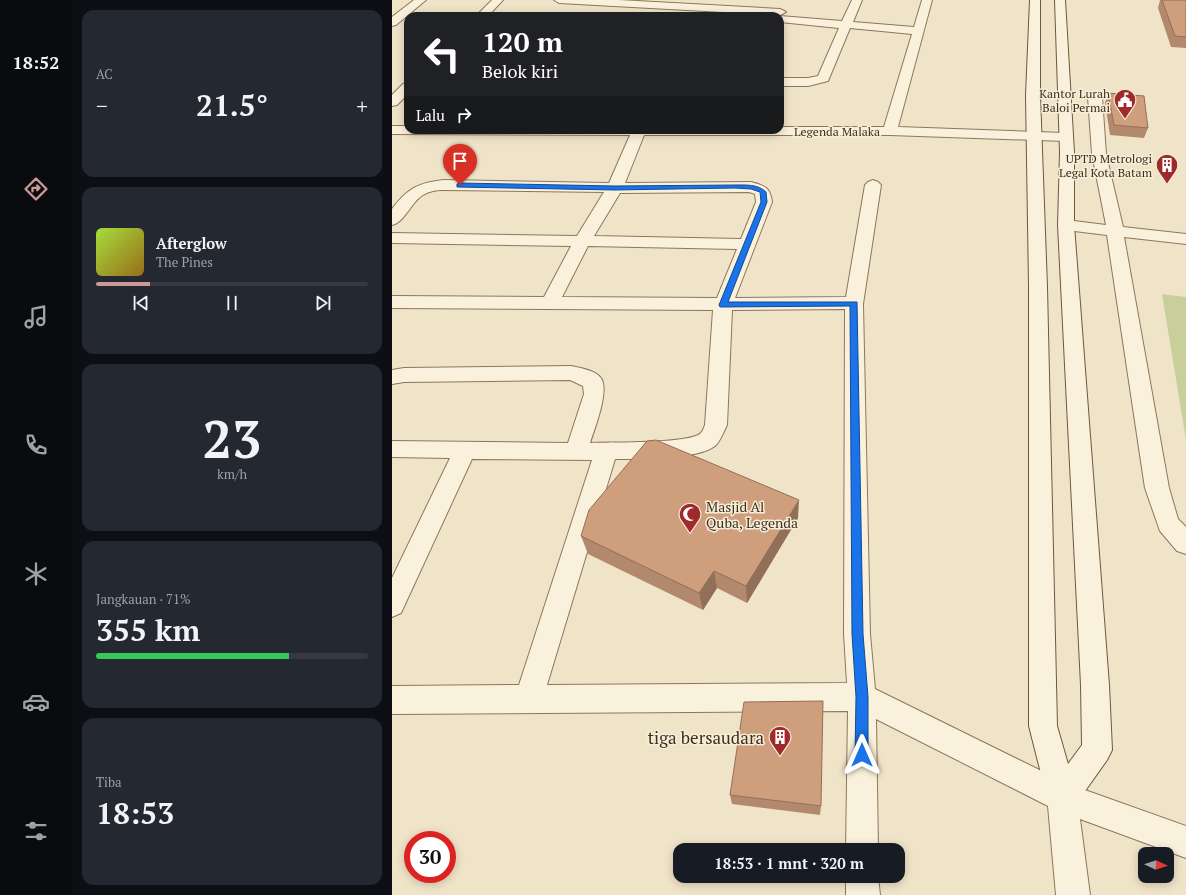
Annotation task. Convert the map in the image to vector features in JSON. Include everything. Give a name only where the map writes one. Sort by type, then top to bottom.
[{"type":"street","points":[[406,12],[421,0]]},
{"type":"street","points":[[486,12],[498,0]]},
{"type":"street","points":[[560,0],[641,2],[768,12]]},
{"type":"street","points":[[570,11],[579,0]]},
{"type":"street","points":[[784,82],[812,82],[823,78],[857,0]]},
{"type":"street","points":[[890,131],[927,0]]},
{"type":"street","points":[[1035,0],[1033,137],[1038,287],[1044,726],[1062,797],[1073,895]]},
{"type":"street","points":[[1060,0],[1067,152],[1066,225],[1098,750],[1062,797]]},
{"type":"street","points":[[634,12],[641,2]]},
{"type":"street","points":[[392,23],[404,13]]},
{"type":"street","points":[[784,14],[846,25],[919,31]]},
{"type":"street","points":[[392,102],[404,91]]},
{"type":"street","points":[[1095,97],[1099,154],[1115,230],[1157,488],[1168,524],[1186,544]]},
{"type":"street","name":"Legenda Malaka","points":[[392,130],[404,130]]},
{"type":"street","name":"Legenda Malaka","points":[[784,131],[890,131],[1066,137]]},
{"type":"street","points":[[550,302],[583,240],[615,188],[637,134]]},
{"type":"street","points":[[392,220],[416,191],[427,186],[444,185],[615,188],[735,186],[759,189],[763,192],[764,202],[723,305],[716,425],[709,439],[700,444],[670,449],[576,452],[392,449]]},
{"type":"street","points":[[862,843],[862,697],[858,634],[854,303],[873,185]]},
{"type":"street","points":[[1066,225],[1186,238]]},
{"type":"street","points":[[392,238],[583,240],[748,244]]},
{"type":"street","points":[[392,302],[550,302],[723,305],[854,303]]},
{"type":"street","points":[[392,376],[571,373],[586,378],[593,382],[594,394],[576,452]]},
{"type":"street","points":[[392,605],[466,450]]},
{"type":"street","points":[[528,700],[606,451]]},
{"type":"street","points":[[392,700],[862,697],[1062,797],[1186,842]]},
{"type":"street","points":[[862,883],[862,895]]},
{"type":"green space","points":[[1162,294],[1186,297],[1186,440]]},
{"type":"building","points":[[1162,0],[1186,0],[1186,37],[1175,36]]},
{"type":"building","points":[[1108,93],[1144,96],[1148,128],[1114,125]]},
{"type":"building","name":"Masjid Al Quba, Legenda","points":[[656,440],[799,500],[746,586],[714,571],[699,593],[581,536],[589,510],[647,441]]},
{"type":"building","name":"tiga bersaudara","points":[[823,701],[821,806],[730,795],[744,702]]},
{"type":"place","name":"Kantor Lurah Baloi Permai","points":[[1125,120]]},
{"type":"place","name":"UPTD Metrologi Legal Kota Batam","points":[[1167,184]]},
{"type":"place","name":"Masjid Al Quba, Legenda","points":[[690,534]]},
{"type":"place","name":"tiga bersaudara","points":[[780,756]]},
{"type":"route","points":[[460,185],[615,188],[735,186],[759,189],[763,192],[764,202],[723,305],[854,303],[858,634],[862,697],[862,755]]}]
